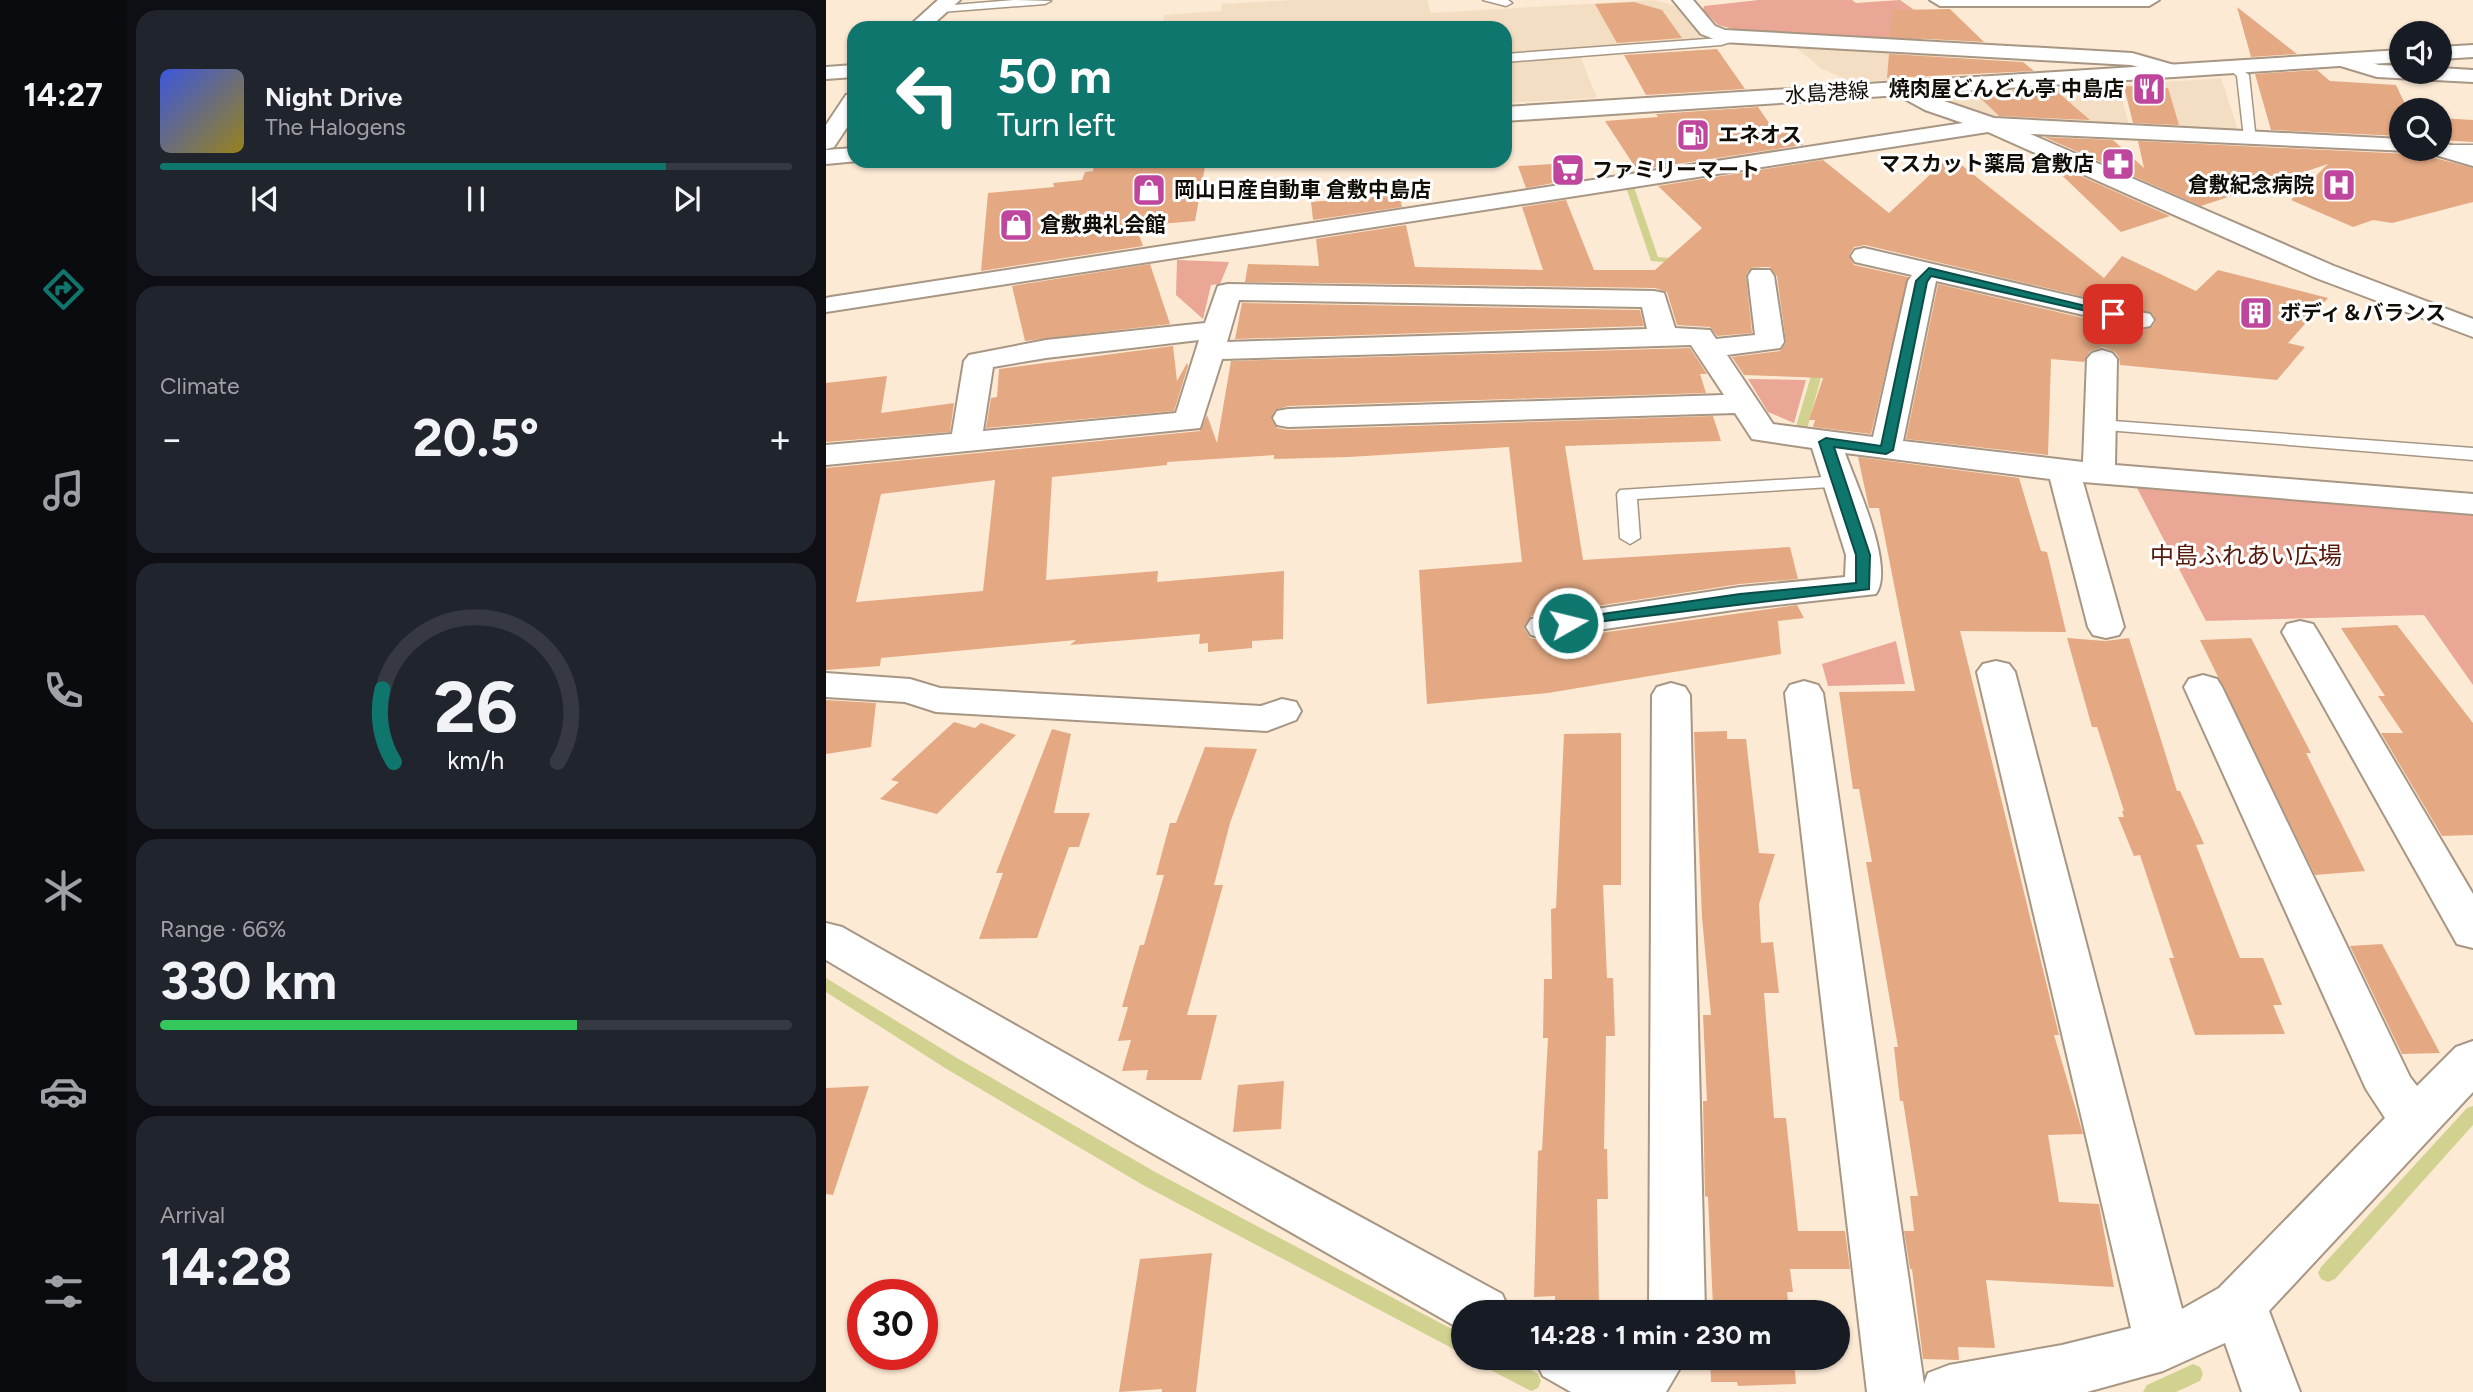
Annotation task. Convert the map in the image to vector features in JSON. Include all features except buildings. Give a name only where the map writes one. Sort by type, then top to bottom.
[{"type":"street","points":[[1681,0],[1708,30],[1733,37],[2132,59],[2174,71]]},
{"type":"street","points":[[1940,0],[2149,0]]},
{"type":"street","points":[[925,21],[946,4]]},
{"type":"street","points":[[2452,53],[2473,51]]},
{"type":"street","name":"水島港線","points":[[1512,114],[2389,57]]},
{"type":"street","points":[[2341,60],[2377,71],[2473,76]]},
{"type":"street","points":[[826,73],[847,72]]},
{"type":"street","points":[[1902,88],[1933,105],[1991,125],[2325,272],[2473,329]]},
{"type":"street","points":[[829,134],[847,110]]},
{"type":"street","points":[[830,305],[1991,125],[2251,135],[2389,145]]},
{"type":"street","points":[[2452,152],[2473,159]]},
{"type":"street","points":[[826,157],[847,156]]},
{"type":"street","points":[[1864,256],[2140,320]]},
{"type":"street","points":[[1888,444],[1921,281],[1929,272]]},
{"type":"street","points":[[1710,348],[1770,342],[1761,276]]},
{"type":"street","points":[[826,455],[1189,421],[1228,292],[1654,299],[1663,336]]},
{"type":"street","points":[[966,441],[979,361],[1046,349],[1213,341],[1700,336],[1763,432],[1826,442],[1888,444],[2099,474],[2473,505]]},
{"type":"street","points":[[2099,474],[2102,359]]},
{"type":"street","points":[[1287,418],[1743,404]]},
{"type":"street","points":[[1544,627],[1740,598],[1863,586],[1863,555],[1826,442]]},
{"type":"street","points":[[2064,470],[2106,627]]},
{"type":"street","points":[[2300,632],[2473,932]]},
{"type":"street","points":[[1996,672],[2163,1345]]},
{"type":"street","points":[[826,685],[910,691],[936,700],[1267,719],[1282,711]]},
{"type":"street","points":[[2203,687],[2390,1089],[2416,1121]]},
{"type":"street","points":[[1804,694],[1896,1392]]},
{"type":"street","points":[[1671,695],[1677,1300]]},
{"type":"street","points":[[826,939],[1156,1130],[1461,1300]]},
{"type":"street","points":[[1949,1392],[2120,1360],[2207,1326],[2239,1305],[2473,1060]]},
{"type":"street","points":[[2239,1305],[2271,1392]]},
{"type":"street","points":[[1584,1370],[1612,1392]]},
{"type":"street","points":[[1632,1392],[1648,1370]]},
{"type":"lane","points":[[1030,0],[1045,1]]},
{"type":"lane","points":[[946,4],[1054,0]]},
{"type":"lane","points":[[1489,0],[1506,3]]},
{"type":"lane","points":[[1512,57],[1721,41],[1733,37]]},
{"type":"lane","points":[[2233,67],[2243,75],[2251,135]]},
{"type":"lane","points":[[2452,149],[2473,149]]},
{"type":"lane","points":[[2101,425],[2473,453]]},
{"type":"lane","points":[[1630,538],[1627,494],[1840,482]]},
{"type":"shaded area","points":[[1293,0],[1427,0],[1431,13],[1654,0],[1680,7],[1710,47],[1580,56],[1597,98],[1512,103],[1512,21],[1163,21],[1164,15],[1221,11],[1222,4]]},
{"type":"shaded area","points":[[1788,41],[1942,49],[1943,77],[1852,82],[1822,69]]},
{"type":"shaded area","points":[[2221,78],[2238,130],[2134,125],[2122,85]]},
{"type":"shaded area","points":[[2118,84],[2129,124],[1967,116],[1922,97]]},
{"type":"green space","points":[[1759,0],[1852,0],[1856,3],[1900,0],[1917,12],[1923,38],[1912,42],[1749,33],[1718,25],[1703,10],[1704,6]]},
{"type":"green space","points":[[1177,260],[1229,262],[1220,284],[1211,285],[1203,319],[1176,295]]},
{"type":"green space","points":[[1748,379],[1806,380],[1794,423],[1768,412]]},
{"type":"green space","name":"中島ふれあい広場","points":[[2152,482],[2473,515],[2473,685],[2424,615],[2206,621],[2136,486]]},
{"type":"green space","points":[[1896,641],[1905,684],[1828,686],[1822,664]]},
{"type":"waterway","points":[[1630,187],[1654,259],[1685,262]]},
{"type":"waterway","points":[[1733,267],[1793,275]]},
{"type":"waterway","points":[[1800,433],[1821,359]]},
{"type":"waterway","points":[[826,984],[951,1063],[1150,1179],[1451,1339]]},
{"type":"waterway","points":[[2328,1273],[2473,1113]]},
{"type":"waterway","points":[[1510,1370],[1531,1381]]},
{"type":"waterway","points":[[2154,1392],[2193,1374]]},
{"type":"place","name":"焼肉屋どんどん亭 中島店","points":[[2149,89]]},
{"type":"place","name":"エネオス","points":[[1693,135]]},
{"type":"place","name":"マスカット薬局 倉敷店","points":[[2118,164]]},
{"type":"place","name":"ファミリーマート","points":[[1568,170]]},
{"type":"place","name":"倉敷紀念病院","points":[[2339,185]]},
{"type":"place","name":"岡山日産自動車 倉敷中島店","points":[[1149,190]]},
{"type":"place","name":"倉敷典礼会館","points":[[1016,225]]},
{"type":"place","name":"ボディ＆バランス","points":[[2256,313]]},
{"type":"route","points":[[1568,623],[1740,598],[1863,586],[1863,555],[1826,442],[1886,450],[1921,281],[1929,272],[2113,314]]}]
